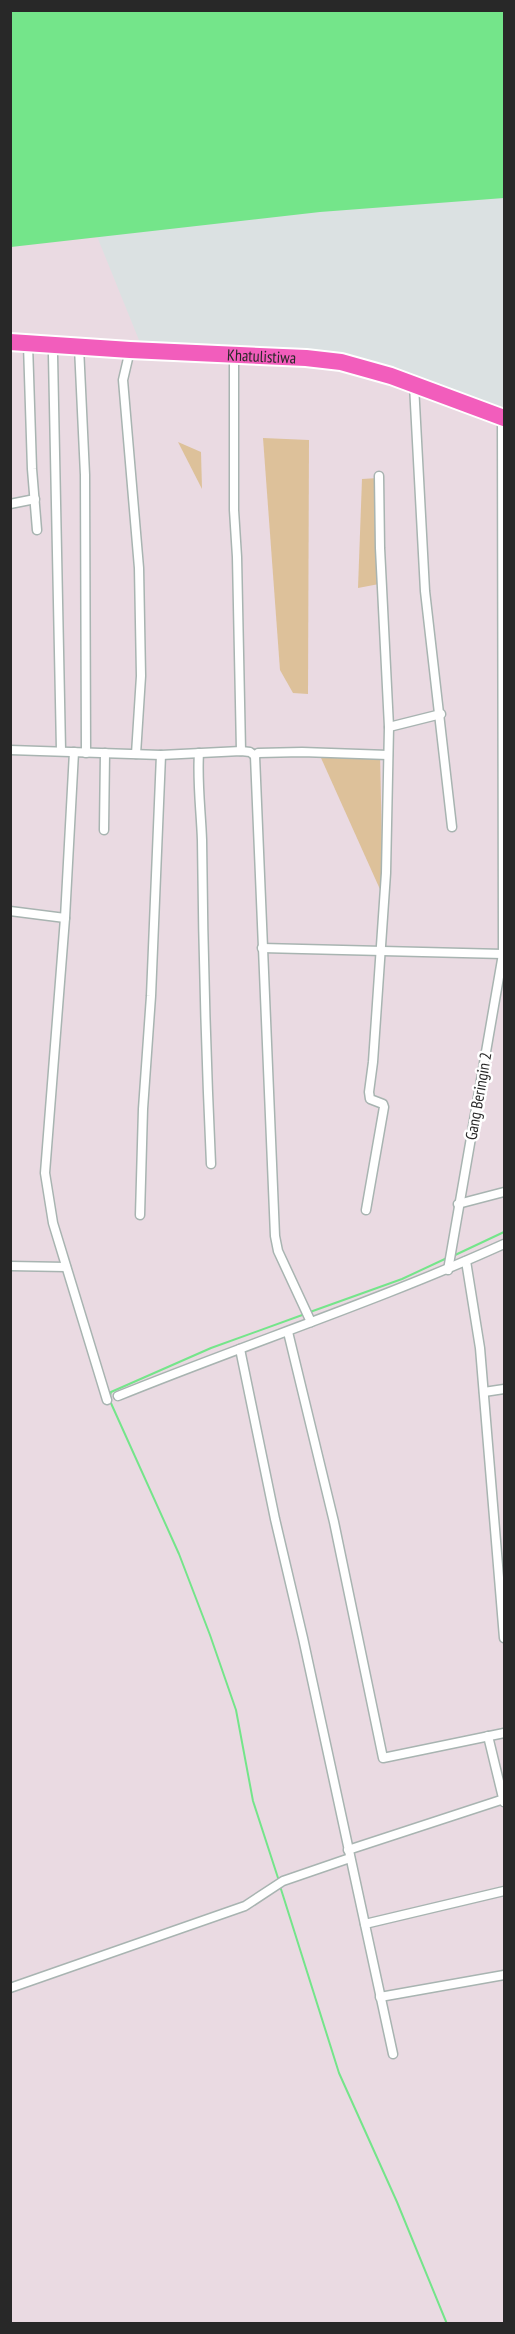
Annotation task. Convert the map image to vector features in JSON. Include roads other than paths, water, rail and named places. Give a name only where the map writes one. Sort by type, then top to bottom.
[{"type":"highway","name":"Khatulistiwa","points":[[10,342],[341,362],[414,385],[503,418]]},
{"type":"street","points":[[28,344],[37,530]]},
{"type":"street","points":[[55,346],[53,355],[62,750]]},
{"type":"street","points":[[79,347],[85,475],[86,753]]},
{"type":"street","points":[[130,350],[123,380],[139,568],[141,676],[136,754]]},
{"type":"street","points":[[234,355],[234,510],[241,751]]},
{"type":"street","points":[[414,385],[425,591],[441,714],[452,827]]},
{"type":"street","name":"Gang Beringin 2","points":[[448,1266],[502,954],[503,418]]},
{"type":"street","points":[[366,1210],[384,1107],[383,1104],[370,1099],[369,1092],[386,873],[389,727],[380,548],[379,476]]},
{"type":"street","points":[[10,504],[35,499]]},
{"type":"street","points":[[389,727],[441,714]]},
{"type":"street","points":[[10,750],[161,755],[241,751],[250,752],[255,756],[275,1236],[278,1251],[310,1320]]},
{"type":"street","points":[[74,752],[65,918],[45,1159],[53,1223],[107,1400]]},
{"type":"street","points":[[255,756],[258,753],[303,752],[388,755]]},
{"type":"street","points":[[104,830],[105,753]]},
{"type":"street","points":[[199,753],[198,779],[202,837],[201,896],[211,1164]]},
{"type":"street","points":[[140,1215],[143,1108],[152,996],[161,755]]},
{"type":"street","points":[[10,911],[65,918]]},
{"type":"street","points":[[262,948],[502,954]]},
{"type":"street","points":[[458,1204],[504,1192]]},
{"type":"street","points":[[118,1396],[192,1366],[288,1332],[310,1320],[466,1261],[504,1244]]},
{"type":"street","points":[[466,1261],[480,1348],[504,1638]]},
{"type":"street","points":[[10,1266],[66,1267]]},
{"type":"street","points":[[288,1332],[334,1522],[383,1758],[504,1733]]},
{"type":"street","points":[[240,1349],[275,1519],[393,2054]]},
{"type":"street","points":[[484,1392],[504,1389]]},
{"type":"street","points":[[10,1989],[245,1906],[279,1883],[349,1854],[504,1801],[488,1736]]},
{"type":"street","points":[[364,1924],[504,1891]]},
{"type":"street","points":[[380,1997],[504,1975]]},
{"type":"waterway","points":[[453,1256],[504,1232]]},
{"type":"waterway","points":[[310,1312],[402,1279],[447,1258]]},
{"type":"waterway","points":[[110,1396],[111,1392],[211,1348],[305,1314]]},
{"type":"waterway","points":[[110,1401],[179,1554],[210,1635],[236,1710],[253,1801],[279,1881]]},
{"type":"waterway","points":[[280,1886],[339,2073],[397,2202],[447,2324]]}]
